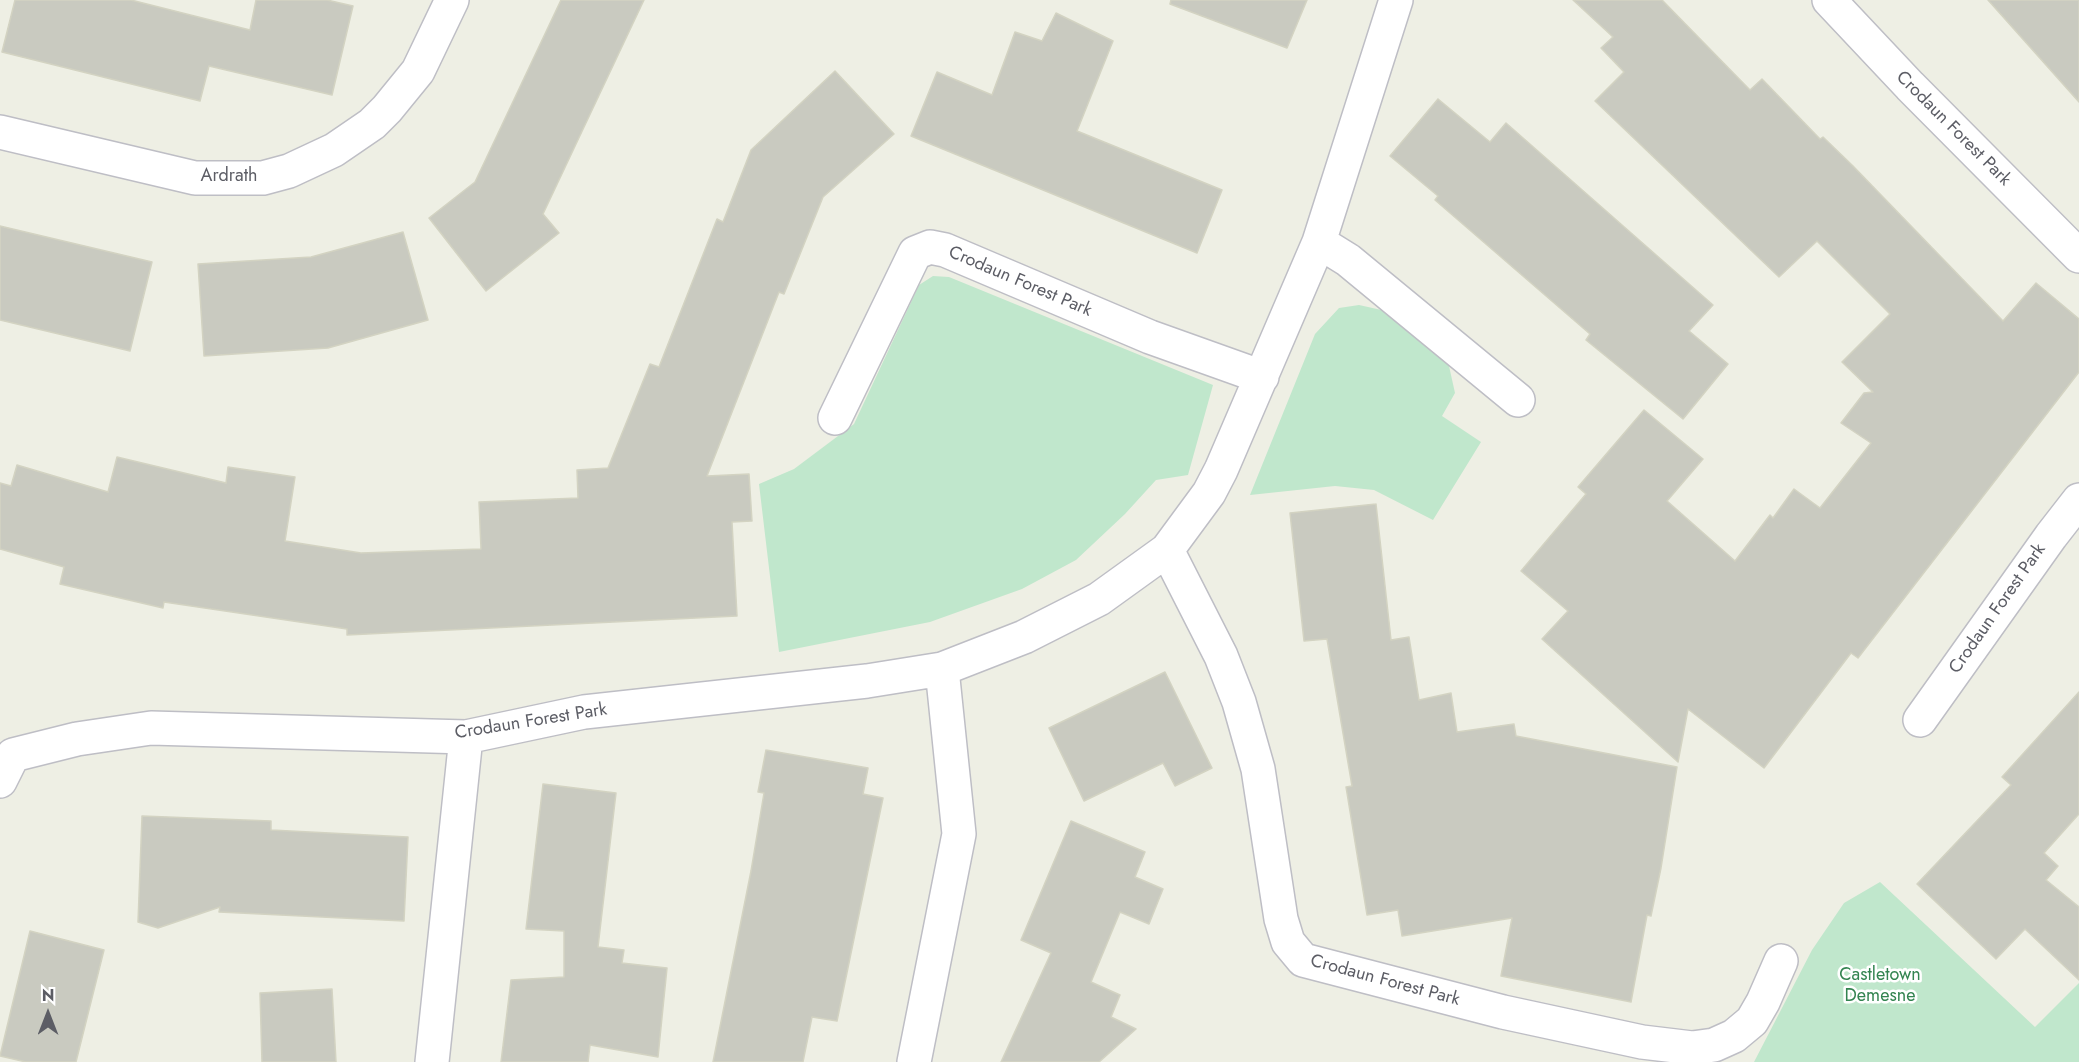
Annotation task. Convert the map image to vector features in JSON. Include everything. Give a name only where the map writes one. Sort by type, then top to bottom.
[{"type":"street","name":"Ardrath","points":[[0,132],[195,178],[263,178],[289,171],[334,150],[372,124],[387,109],[418,71],[452,0]]},
{"type":"street","name":"Crodaun Forest Park","points":[[4,758],[77,739],[151,728],[466,737],[584,712],[814,688],[942,669],[1024,637],[1099,599],[1167,550],[1209,493],[1262,377],[1319,242],[1396,0]]},
{"type":"street","name":"Crodaun Forest Park","points":[[1829,0],[1910,86],[2079,256]]},
{"type":"street","points":[[1319,242],[1348,260],[1518,400]]},
{"type":"street","name":"Crodaun Forest Park","points":[[835,418],[915,253],[930,247],[945,250],[1150,337],[1262,377]]},
{"type":"street","name":"Crodaun Forest Park","points":[[1920,720],[2079,500]]},
{"type":"street","name":"Crodaun Forest Park","points":[[1167,550],[1221,656],[1239,702],[1258,769],[1281,919],[1288,942],[1303,960],[1503,1012],[1642,1042],[1692,1048],[1714,1045],[1734,1036],[1752,1021],[1781,961]]},
{"type":"street","points":[[914,1062],[959,834],[942,669]]},
{"type":"street","points":[[432,1062],[466,737]]},
{"type":"green space","points":[[933,276],[949,277],[1213,385],[1188,475],[1156,480],[1125,514],[1076,560],[1022,589],[930,622],[779,652],[759,484],[794,469],[854,424],[919,285]]},
{"type":"green space","points":[[1359,305],[1395,313],[1447,357],[1455,393],[1442,416],[1481,442],[1433,520],[1374,490],[1335,486],[1250,495],[1315,334],[1339,308]]},
{"type":"green space","name":"Castletown Demesne","points":[[1880,882],[2035,1027],[2079,983],[2079,1062],[1754,1062],[1812,950],[1844,903]]},
{"type":"building","points":[[15,0],[131,0],[250,30],[256,0],[327,0],[353,6],[332,95],[209,66],[200,101],[2,52]]},
{"type":"building","points":[[561,0],[644,0],[543,214],[559,233],[486,291],[429,218],[475,182]]},
{"type":"building","points":[[1171,0],[1307,0],[1287,48],[1170,4]]},
{"type":"building","points":[[1573,0],[1662,0],[1750,90],[1762,79],[1820,139],[1823,137],[1853,166],[2003,321],[2036,283],[2079,319],[2079,372],[1858,658],[1851,653],[1764,768],[1688,709],[1678,762],[1542,639],[1568,611],[1521,571],[1586,494],[1578,487],[1644,410],[1703,459],[1667,501],[1735,561],[1770,515],[1773,518],[1794,489],[1820,508],[1871,443],[1841,423],[1864,393],[1873,392],[1842,362],[1890,314],[1817,241],[1779,277],[1595,101],[1624,72],[1601,48],[1613,37]]},
{"type":"building","points":[[1988,0],[2079,0],[2079,102]]},
{"type":"building","points":[[1056,13],[1113,41],[1077,131],[1222,190],[1197,253],[911,136],[937,72],[992,95],[1015,32],[1042,41]]},
{"type":"building","points":[[835,71],[894,134],[823,197],[784,294],[779,292],[707,476],[749,474],[752,521],[732,522],[737,616],[347,635],[347,629],[164,602],[163,608],[60,584],[64,567],[0,549],[0,483],[11,486],[17,465],[108,492],[117,457],[226,483],[228,467],[295,477],[285,541],[361,553],[481,549],[479,502],[578,498],[577,470],[608,468],[650,364],[659,367],[717,219],[723,222],[751,150]]},
{"type":"building","points":[[1438,99],[1490,142],[1506,123],[1713,305],[1689,331],[1728,364],[1683,419],[1586,340],[1590,334],[1435,200],[1438,196],[1390,156]]},
{"type":"building","points":[[0,226],[152,262],[130,351],[0,320]]},
{"type":"building","points":[[403,232],[428,320],[328,348],[204,356],[198,264],[311,257]]},
{"type":"building","points":[[1376,504],[1391,640],[1409,637],[1419,700],[1451,693],[1457,732],[1514,724],[1516,736],[1677,767],[1661,868],[1651,916],[1647,915],[1631,1002],[1501,976],[1512,918],[1402,936],[1398,910],[1367,915],[1346,787],[1352,786],[1327,639],[1304,641],[1290,513]]},
{"type":"building","points":[[1165,672],[1212,768],[1175,786],[1163,763],[1084,801],[1049,728]]},
{"type":"building","points":[[2079,692],[2079,814],[2044,853],[2058,866],[2046,880],[2079,907],[2079,980],[2025,929],[1996,959],[1917,884],[2011,785],[2002,777]]},
{"type":"building","points":[[766,750],[868,768],[863,794],[883,798],[837,1021],[812,1017],[803,1062],[713,1062],[751,871],[764,793],[758,792]]},
{"type":"building","points":[[543,784],[616,793],[598,947],[624,950],[622,963],[667,968],[658,1057],[590,1045],[588,1062],[501,1062],[511,980],[564,977],[564,931],[526,929]]},
{"type":"building","points":[[142,816],[271,821],[271,830],[408,837],[404,921],[219,912],[220,907],[158,928],[138,922]]},
{"type":"building","points":[[1071,821],[1145,852],[1135,877],[1163,889],[1149,924],[1120,912],[1091,982],[1120,995],[1111,1017],[1136,1029],[1099,1062],[1001,1062],[1051,953],[1021,940]]},
{"type":"building","points":[[30,931],[104,950],[76,1062],[26,1062],[0,1056]]},
{"type":"building","points":[[332,989],[336,1062],[262,1062],[260,993]]}]
